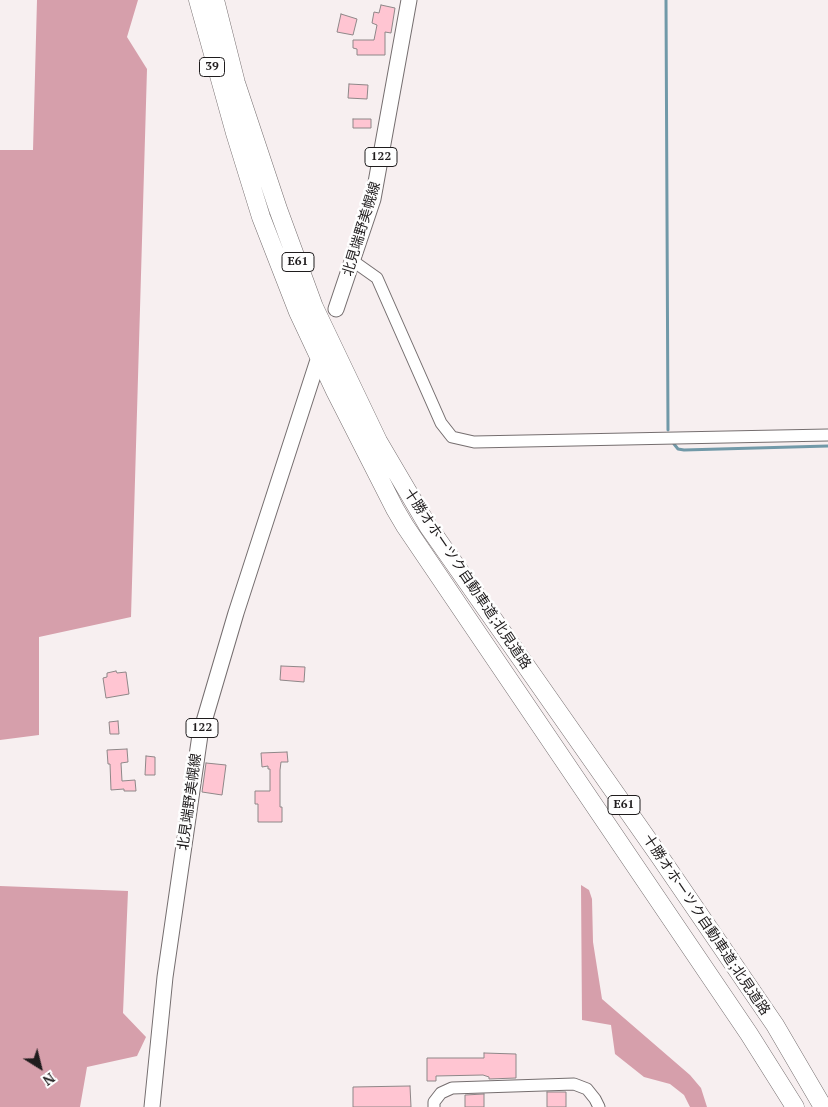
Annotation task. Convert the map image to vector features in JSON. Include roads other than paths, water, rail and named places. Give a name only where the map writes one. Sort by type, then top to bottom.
[{"type":"highway","name":"39","points":[[189,0],[235,133]]},
{"type":"highway","name":"十勝オホーツク自動車道;北見道路","points":[[198,0],[235,133],[261,217],[298,312],[335,391],[405,526],[750,1034],[795,1107]]},
{"type":"highway","name":"十勝オホーツク自動車道;北見道路","points":[[217,6],[236,83],[278,209],[314,307],[378,441],[428,526],[654,848],[775,1025],[822,1107]]},
{"type":"main road","name":"北見端野美幌線","points":[[336,309],[373,199],[409,0]]},
{"type":"main road","name":"北見端野美幌線","points":[[152,1107],[165,977],[200,735],[236,612],[317,363]]},
{"type":"street","points":[[353,261],[377,278],[441,423],[452,436],[474,442],[828,435]]},
{"type":"street","points":[[434,1107],[434,1102],[441,1093],[452,1088],[574,1084],[587,1089],[599,1107]]},
{"type":"waterway","points":[[666,0],[668,430]]},
{"type":"waterway","points":[[674,444],[678,449],[684,450],[828,446]]}]
